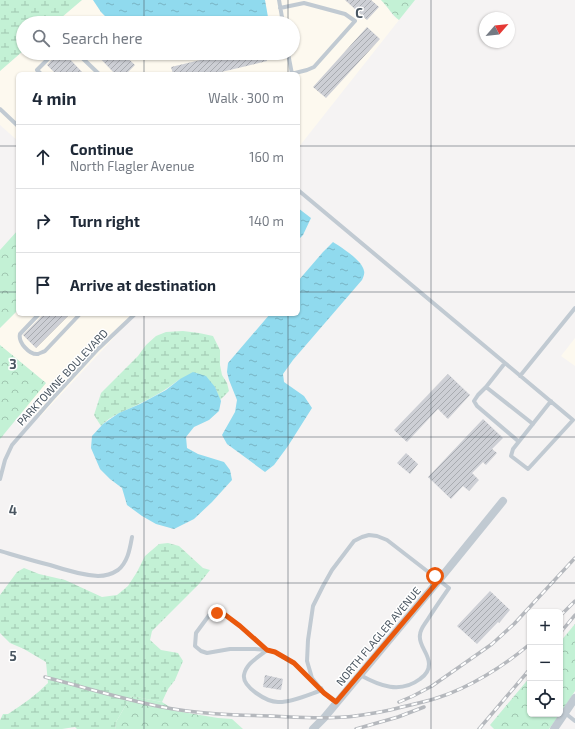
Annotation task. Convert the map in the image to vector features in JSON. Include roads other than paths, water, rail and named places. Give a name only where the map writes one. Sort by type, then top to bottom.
[{"type":"street","name":"NORTH FLAGLER AVENUE","points":[[313,729],[360,675],[503,501]]},
{"type":"street","points":[[554,729],[575,698]]},
{"type":"lane","points":[[279,0],[281,16]]},
{"type":"lane","points":[[280,8],[304,3],[345,14],[355,21],[314,67],[300,72]]},
{"type":"lane","points":[[40,72],[37,70],[47,60]]},
{"type":"lane","points":[[84,60],[97,72]]},
{"type":"lane","points":[[289,60],[292,72]]},
{"type":"lane","points":[[0,108],[16,124]]},
{"type":"lane","points":[[300,192],[551,401],[573,420],[528,469],[511,456],[512,449],[551,401]]},
{"type":"lane","points":[[520,376],[575,308]]},
{"type":"lane","points":[[37,316],[20,334],[20,337],[22,344],[33,353],[39,354],[45,351],[78,316]]},
{"type":"lane","name":"PARKTOWNE BOULEVARD","points":[[0,479],[2,463],[12,445],[98,349],[133,316]]},
{"type":"lane","points":[[505,363],[474,401],[477,406],[518,441]]},
{"type":"lane","points":[[486,387],[532,424]]},
{"type":"lane","points":[[322,690],[312,678],[307,661],[308,640],[313,606],[332,570],[354,541],[369,535],[387,540],[449,588],[423,626],[419,636],[429,658],[428,669],[425,675],[418,681],[406,687],[394,688],[375,683],[360,675]]},
{"type":"lane","points":[[0,551],[66,570],[98,576],[113,573],[119,569],[129,553],[132,537]]},
{"type":"lane","points":[[267,650],[224,614],[210,614],[196,633],[195,646],[201,651],[207,653],[230,649],[255,649],[275,652],[294,663],[336,702]]},
{"type":"lane","points":[[267,650],[249,665],[244,675],[245,681],[254,692],[265,699],[277,702],[322,690]]},
{"type":"lane","points":[[565,713],[575,721]]},
{"type":"water","points":[[93,0],[265,0],[268,16],[105,16]]},
{"type":"water","points":[[300,210],[311,218],[300,238]]},
{"type":"water","points":[[333,242],[360,263],[363,267],[364,276],[293,360],[283,374],[284,382],[304,396],[312,408],[288,446],[274,465],[265,472],[227,444],[222,435],[235,412],[237,400],[227,372],[228,363],[268,316],[300,316],[300,279]]},
{"type":"water","points":[[193,372],[206,376],[215,387],[221,401],[219,411],[209,420],[194,427],[186,437],[187,448],[198,454],[224,462],[230,470],[232,480],[194,519],[174,529],[156,524],[127,505],[122,488],[100,469],[91,448],[92,436],[103,424],[119,413],[166,390],[180,379]]},
{"type":"railway","points":[[399,702],[432,686],[492,644],[514,624],[575,558]]},
{"type":"railway","points":[[563,613],[575,601]]},
{"type":"railway","points":[[563,629],[575,615]]},
{"type":"railway","points":[[45,677],[162,707],[202,713],[326,718],[345,717],[390,710],[449,694],[486,676],[529,645]]},
{"type":"railway","points":[[479,729],[527,673]]},
{"type":"railway","points":[[356,729],[398,717],[424,707]]}]
